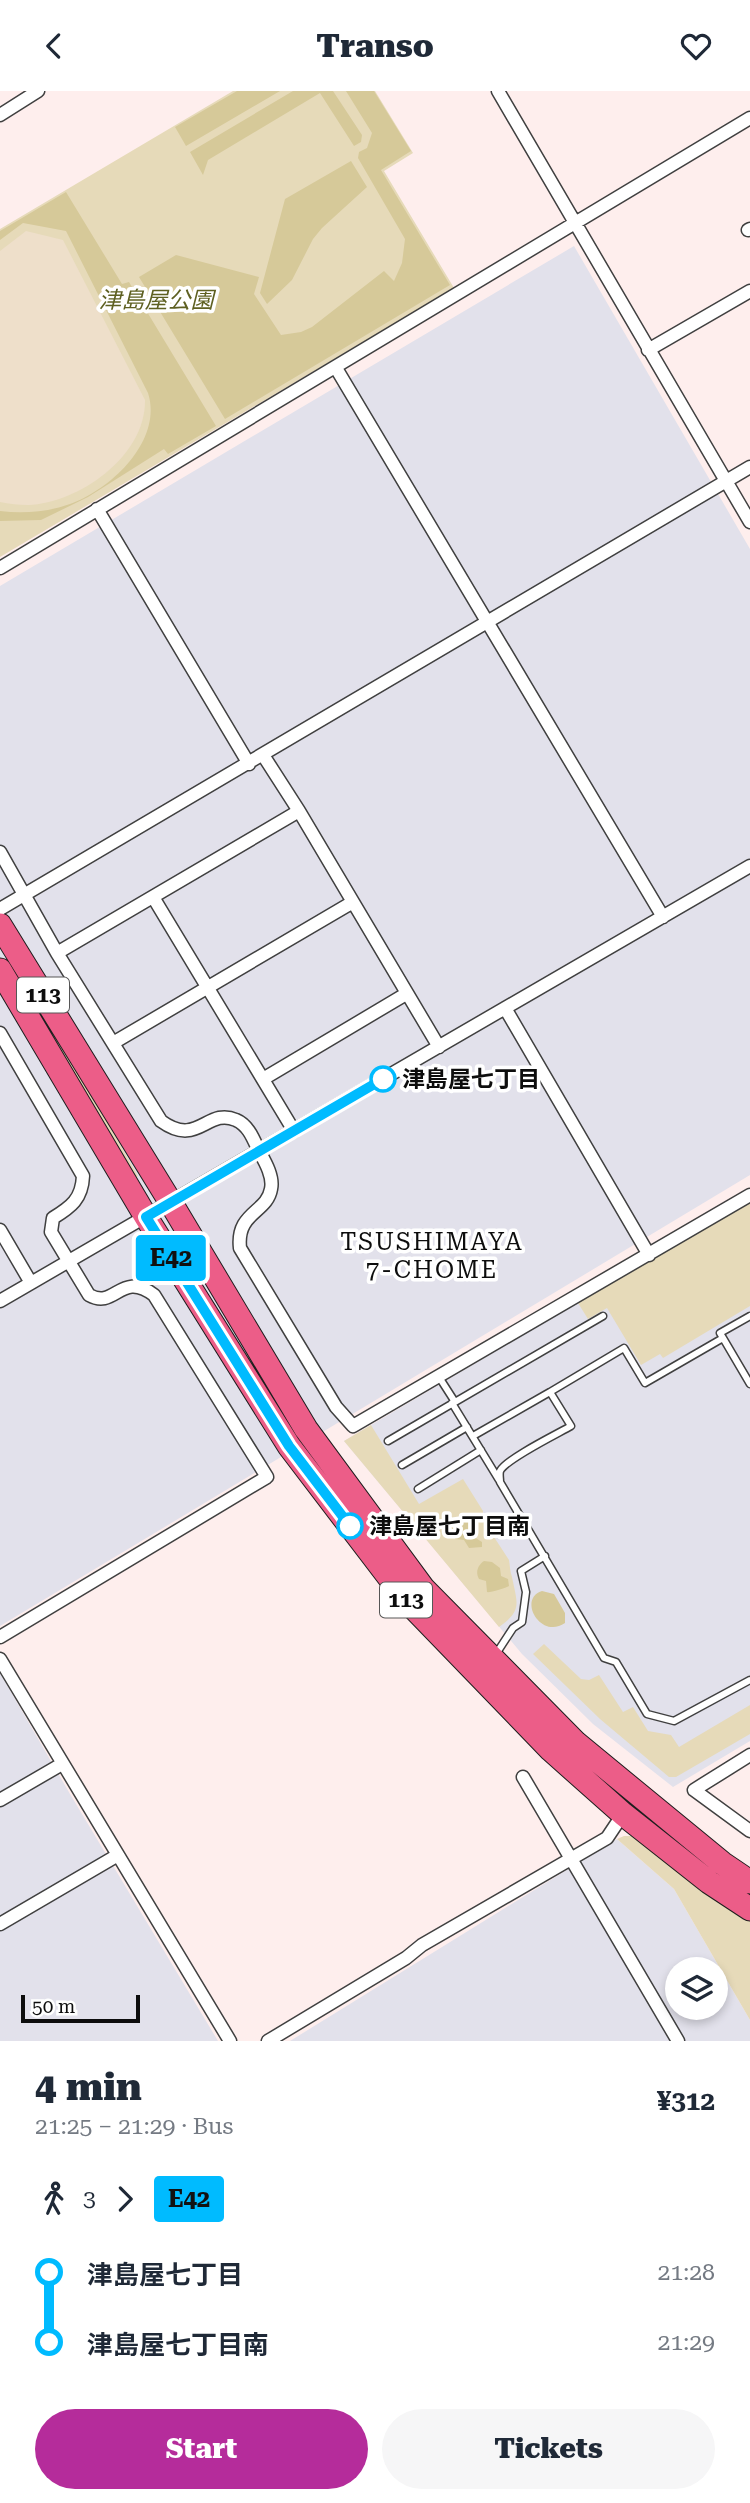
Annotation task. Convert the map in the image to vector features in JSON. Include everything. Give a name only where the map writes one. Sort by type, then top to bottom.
[{"type":"highway","name":"113","points":[[0,925],[306,1429],[423,1588],[576,1743],[750,1882]]},
{"type":"highway","name":"113","points":[[0,971],[146,1217],[289,1446],[408,1602],[551,1750],[623,1814],[709,1882],[750,1909]]},
{"type":"street","points":[[0,115],[38,91]]},
{"type":"street","points":[[504,93],[575,224],[750,522]]},
{"type":"street","points":[[0,568],[750,118]]},
{"type":"street","points":[[648,350],[750,291]]},
{"type":"street","points":[[336,368],[663,917]]},
{"type":"street","points":[[0,909],[750,467]]},
{"type":"street","points":[[97,509],[249,764]]},
{"type":"street","points":[[263,755],[439,1047]]},
{"type":"street","points":[[57,953],[299,811]]},
{"type":"street","points":[[0,852],[57,953],[161,1121],[180,1131],[194,1131],[215,1119],[225,1117],[235,1119],[248,1130],[270,1172],[272,1189],[266,1200],[244,1223],[238,1236],[240,1248],[336,1407],[353,1426],[750,1195]]},
{"type":"street","points":[[0,1301],[750,866]]},
{"type":"street","points":[[153,897],[294,1131]]},
{"type":"street","points":[[113,1043],[353,902]]},
{"type":"street","points":[[263,1079],[406,994]]},
{"type":"street","points":[[505,1008],[649,1255]]},
{"type":"street","points":[[0,1033],[83,1176],[77,1201],[53,1218],[51,1233],[89,1295],[96,1299],[105,1299],[132,1285],[142,1286],[154,1295],[267,1477],[0,1637]]},
{"type":"street","points":[[0,1230],[31,1283]]},
{"type":"street","points":[[0,1659],[230,2041]]},
{"type":"street","points":[[750,1755],[694,1790],[750,1831]]},
{"type":"street","points":[[0,1800],[62,1764]]},
{"type":"street","points":[[523,1777],[678,2041]]},
{"type":"street","points":[[268,2041],[406,1958],[422,1945],[607,1838],[623,1814]]},
{"type":"street","points":[[0,1924],[118,1855]]},
{"type":"lane","points":[[388,1441],[603,1316]]},
{"type":"lane","points":[[750,1316],[720,1333],[750,1384]]},
{"type":"lane","points":[[473,1436],[624,1348],[645,1383],[723,1338]]},
{"type":"lane","points":[[439,1377],[587,1631],[604,1658],[616,1662],[647,1714],[674,1721],[750,1680]]},
{"type":"lane","points":[[500,1482],[500,1471],[506,1465],[571,1426],[550,1392]]},
{"type":"lane","points":[[402,1465],[467,1427]]},
{"type":"lane","points":[[418,1489],[481,1450]]},
{"type":"lane","points":[[493,1659],[513,1628],[523,1622],[526,1592],[521,1571],[545,1556]]},
{"type":"shaded area","points":[[26,231],[63,240],[145,400],[142,421],[134,440],[106,473],[68,496],[28,505],[0,502],[0,251]]},
{"type":"shaded area","points":[[574,246],[750,549],[750,1175],[0,1626],[0,586]]},
{"type":"shaded area","points":[[750,1201],[750,1741],[673,1787],[593,1724],[522,1654],[344,1441]]},
{"type":"shaded area","points":[[0,1673],[70,1794],[218,2041],[0,2041]]},
{"type":"shaded area","points":[[617,1839],[674,1889],[713,1957],[665,1957],[665,2020],[728,2020],[728,1982],[750,2020],[750,2041],[290,2041]]},
{"type":"green space","name":"津島屋公園","points":[[233,91],[375,91],[413,153],[384,171],[454,288],[0,557],[0,229]]},
{"type":"green space","points":[[237,91],[280,91],[186,146],[175,127]]},
{"type":"green space","points":[[293,91],[333,91],[362,135],[361,142],[354,146],[320,93],[208,160],[203,175],[190,152]]},
{"type":"green space","points":[[346,91],[374,91],[411,151],[381,170],[450,285],[225,419],[139,277],[176,255],[259,277],[254,294],[281,335],[312,327],[384,271],[394,281],[402,263],[405,239],[358,158],[359,152],[367,148],[372,133]]},
{"type":"green space","points":[[351,161],[367,187],[322,228],[313,239],[292,280],[267,304],[260,293],[285,199]]},
{"type":"green space","points":[[66,192],[122,284],[129,282],[216,426],[168,454],[164,449],[88,497],[41,520],[0,521],[0,511],[53,509],[86,497],[102,487],[130,461],[148,428],[151,411],[148,393],[66,231],[23,223],[0,240],[0,231]]},
{"type":"green space","points":[[0,946],[78,1063],[103,1115],[138,1176],[136,1178]]},
{"type":"green space","points":[[750,1201],[750,1306],[663,1358],[660,1354],[641,1365],[607,1308],[588,1319],[578,1303]]},
{"type":"green space","points":[[371,1425],[419,1504],[463,1479],[483,1511],[483,1520],[509,1560],[516,1605],[512,1616],[499,1627],[344,1441]]},
{"type":"green space","points":[[458,1519],[469,1521],[471,1535],[482,1542],[482,1547],[469,1548],[464,1540],[455,1539],[454,1533],[449,1532],[452,1528],[450,1523]]},
{"type":"green space","points":[[484,1561],[492,1562],[500,1568],[501,1576],[508,1579],[509,1586],[487,1592],[486,1581],[479,1579],[477,1574]]},
{"type":"green space","points":[[542,1591],[554,1594],[565,1613],[565,1623],[556,1627],[548,1626],[535,1616],[532,1602],[535,1595]]},
{"type":"green space","points":[[544,1644],[581,1679],[589,1680],[599,1675],[623,1712],[633,1707],[648,1731],[671,1735],[679,1747],[750,1705],[750,1734],[676,1777],[669,1777],[600,1719],[533,1654]]},
{"type":"green space","points":[[637,1836],[714,1897],[750,1921],[750,2020],[728,1982],[728,1957],[713,1957],[674,1889],[617,1839]]},
{"type":"bus line","name":"E42","points":[[350,1526],[289,1446],[146,1217],[383,1079]]},
{"type":"place","name":"津島屋七丁目","points":[[383,1079]]},
{"type":"place","name":"津島屋七丁目南","points":[[350,1526]]},
{"type":"district","name":"TSUSHIMAYA 7-CHOME","points":[[432,1256]]}]
